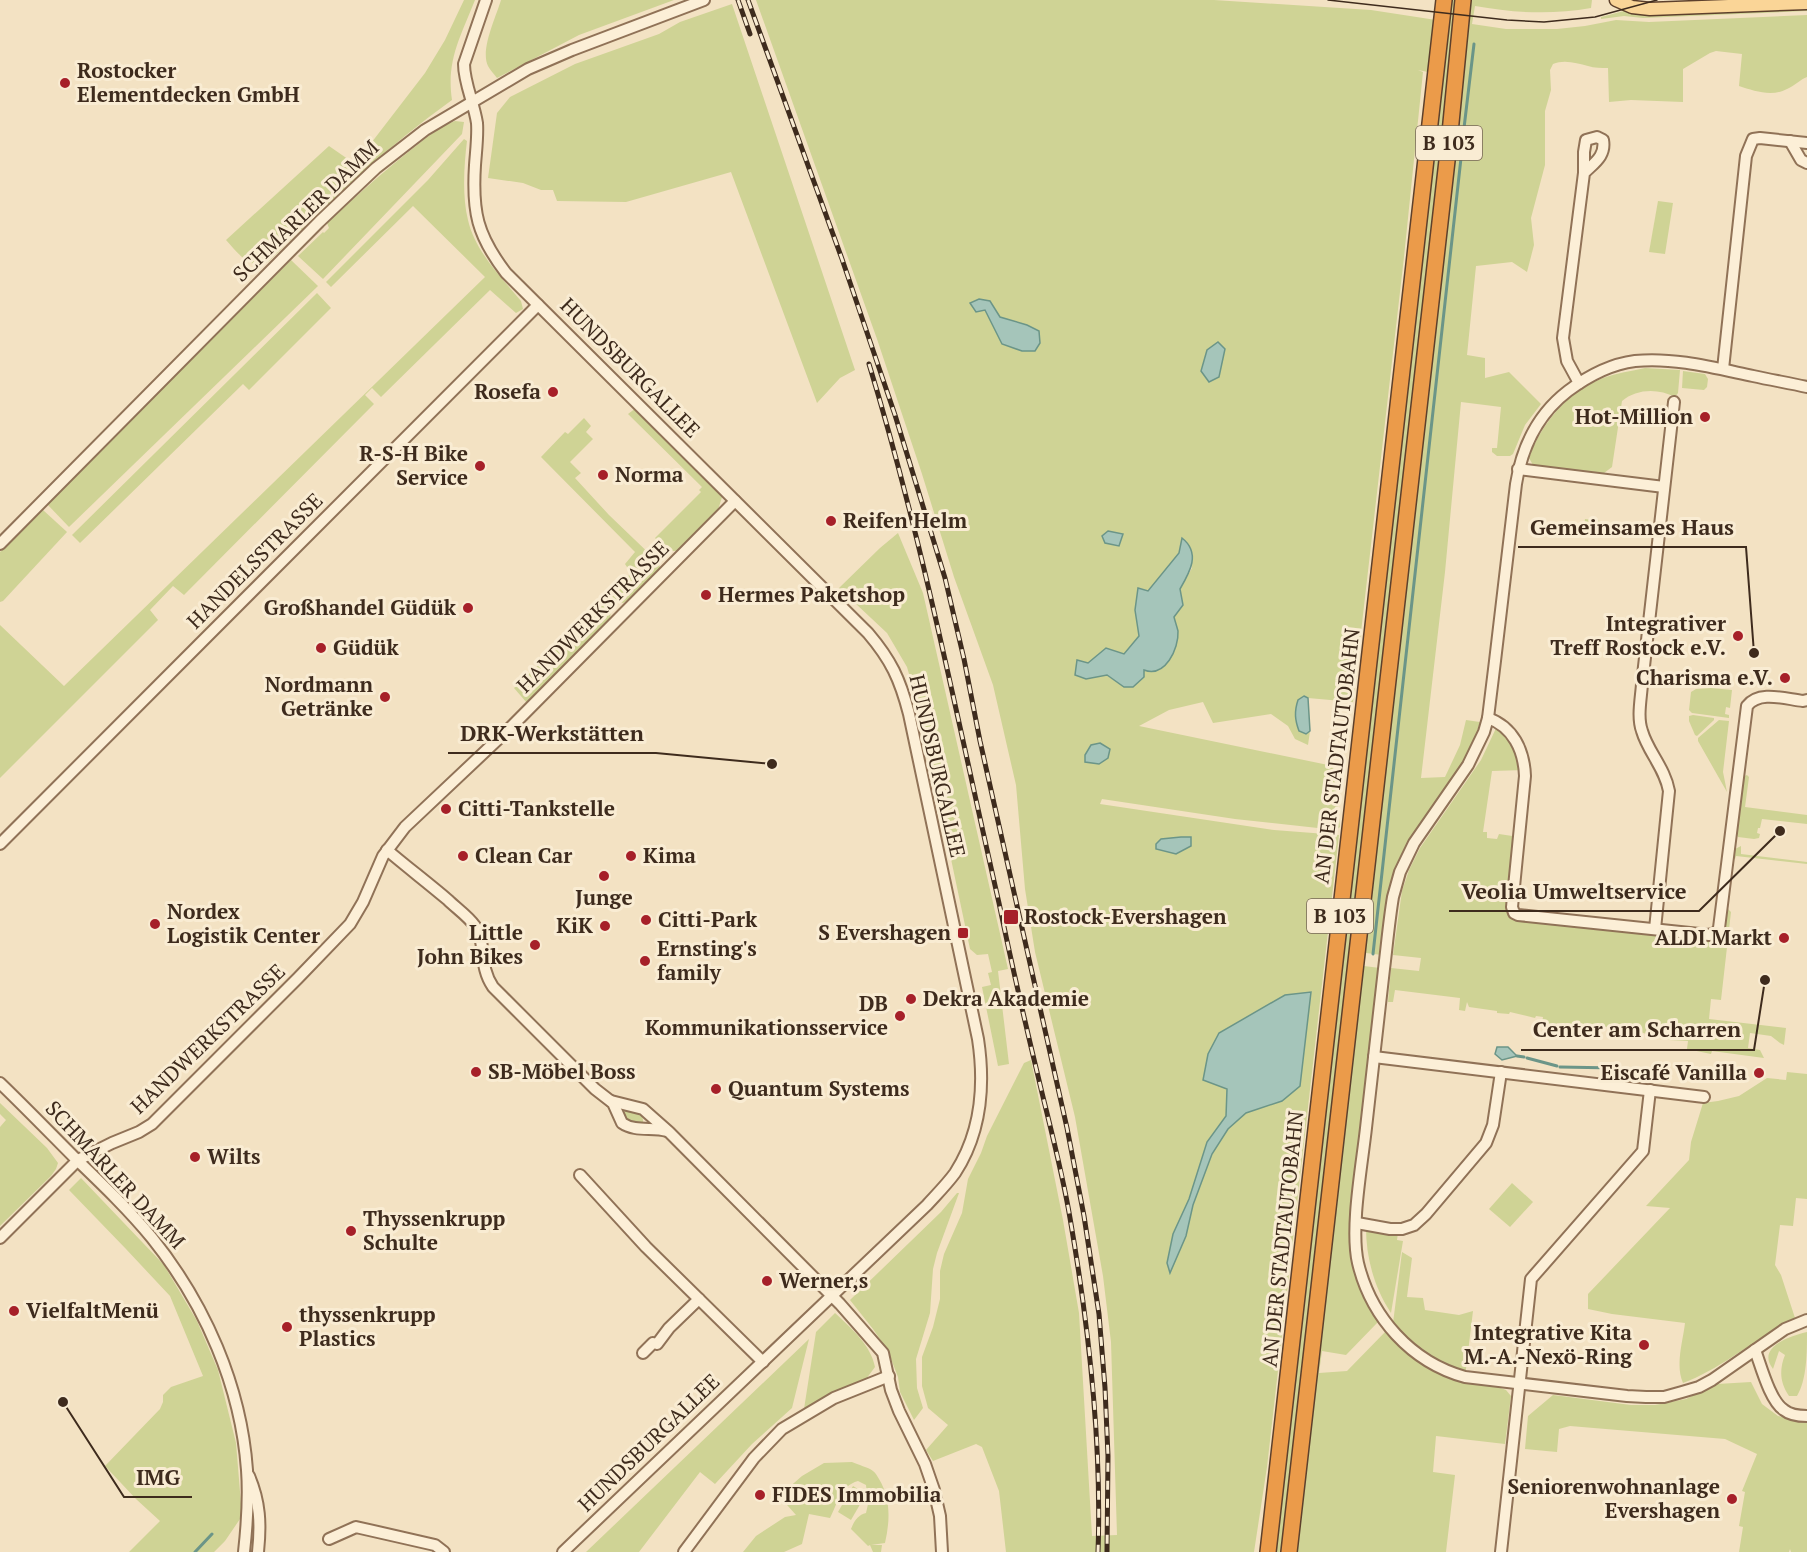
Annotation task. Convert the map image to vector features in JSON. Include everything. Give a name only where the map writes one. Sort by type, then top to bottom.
[{"type":"highway","name":"AN DER STADTAUTOBAHN","points":[[1268,1552],[1444,0]]},
{"type":"highway","name":"AN DER STADTAUTOBAHN","points":[[1289,1552],[1449,143],[1463,0]]},
{"type":"main road","points":[[1618,1],[1632,7],[1650,9],[1807,3]]},
{"type":"street","name":"HUNDSBURGALLEE","points":[[486,0],[464,64],[477,125],[474,200],[480,231],[489,250],[506,273],[868,633],[898,676],[909,714],[981,1058],[980,1106],[969,1144],[954,1173],[927,1204],[563,1552]]},
{"type":"street","name":"SCHMARLER DAMM","points":[[0,543],[319,222],[376,168],[425,130],[539,64],[702,1]]},
{"type":"street","points":[[1723,369],[1749,145],[1752,139],[1760,138],[1807,143]]},
{"type":"street","points":[[1790,141],[1801,160],[1807,164]]},
{"type":"street","points":[[1579,383],[1567,361],[1563,349],[1563,338],[1584,173]]},
{"type":"street","name":"HANDELSSTRASSE","points":[[0,844],[538,304]]},
{"type":"street","points":[[1807,387],[1723,369],[1657,360],[1633,361],[1590,376],[1579,383],[1555,402],[1533,431],[1518,469],[1488,718],[1477,750],[1414,843],[1400,872],[1391,910],[1356,1244],[1363,1281],[1385,1323],[1402,1342],[1430,1362],[1465,1377],[1627,1396],[1664,1396],[1699,1387],[1785,1329],[1807,1320]]},
{"type":"street","points":[[1655,929],[1669,790],[1664,772],[1644,738],[1640,719],[1674,402]]},
{"type":"street","points":[[1518,469],[1664,487]]},
{"type":"street","name":"HANDWERKSTRASSE","points":[[0,1238],[78,1160],[152,1124],[298,978],[343,932],[357,914],[375,871],[387,850],[411,821],[510,728],[735,501]]},
{"type":"street","points":[[1488,718],[1499,722],[1510,731],[1518,743],[1525,765],[1512,908],[1514,913],[1709,935],[1717,932],[1720,924],[1747,706],[1752,700],[1762,697],[1807,700]]},
{"type":"street","points":[[387,850],[474,925],[481,939],[484,969],[493,987],[611,1101],[616,1108],[619,1120],[626,1126],[669,1132]]},
{"type":"street","points":[[1374,1058],[1704,1097]]},
{"type":"street","points":[[1357,1223],[1402,1229],[1414,1225],[1426,1214],[1486,1143],[1493,1125],[1501,1072]]},
{"type":"street","name":"SCHMARLER DAMM","points":[[0,1083],[124,1207],[183,1280],[201,1312],[214,1338],[233,1394],[247,1470],[256,1494],[260,1518],[258,1552]]},
{"type":"street","points":[[1501,1552],[1531,1278],[1643,1151],[1650,1090]]},
{"type":"street","points":[[611,1101],[643,1109],[669,1132],[832,1295],[883,1353],[898,1411],[925,1464],[934,1490],[940,1516],[942,1552]]},
{"type":"street","points":[[580,1175],[646,1247],[762,1362]]},
{"type":"street","points":[[643,1353],[653,1343],[657,1344],[669,1328],[699,1299]]},
{"type":"street","points":[[1755,1350],[1775,1402],[1785,1411],[1807,1416]]},
{"type":"street","points":[[684,1552],[754,1458],[782,1429],[834,1398],[889,1376]]},
{"type":"street","name":"SCHMARLER DAMM","points":[[244,1552],[247,1470]]},
{"type":"street","points":[[329,1539],[356,1527],[435,1545],[444,1552]]},
{"type":"green space","points":[[464,0],[475,0],[453,60],[452,100],[335,197],[269,261],[256,264],[245,260],[226,240],[329,146],[355,164],[425,73],[445,40]]},
{"type":"green space","points":[[501,0],[674,0],[579,35],[497,78],[488,66],[486,51]]},
{"type":"green space","points":[[756,0],[1214,0],[1371,10],[1436,20],[1378,516],[1428,72],[1418,70],[1423,72],[1404,257],[1353,702],[1304,696],[1306,734],[1310,731],[1308,745],[1295,739],[1288,726],[1271,714],[1213,723],[1203,702],[1169,710],[1139,726],[1333,766],[1340,827],[1336,830],[1235,819],[1102,799],[1100,804],[1274,830],[1339,835],[1267,1467],[1254,1552],[1006,1552],[999,1491],[982,1447],[976,1444],[933,1461],[926,1450],[948,1425],[928,1408],[922,1386],[922,1357],[940,1299],[940,1271],[944,1254],[962,1213],[968,1179],[987,1136],[1024,1063],[1031,1060],[1079,1313],[1092,1536],[1117,1535],[1111,1342],[1103,1276],[1075,1117],[1035,952],[1025,889],[1016,785],[993,685],[954,577],[877,339]],"holes":[[[1182,538],[1192,568],[1180,589],[1183,604],[1174,617],[1178,632],[1176,644],[1144,669],[1133,686],[1124,687],[1088,663],[1106,648],[1124,654],[1140,635],[1135,610],[1139,588],[1148,591],[1179,553]]]},
{"type":"green space","points":[[1452,0],[1459,0],[1282,1552],[1276,1552]]},
{"type":"green space","points":[[1471,0],[1592,0],[1591,8],[1562,12],[1519,12],[1475,6],[1472,24],[1506,29],[1557,29],[1616,20],[1649,22],[1807,15],[1807,77],[1790,88],[1775,93],[1751,90],[1739,86],[1742,54],[1716,51],[1683,69],[1683,102],[1631,100],[1609,102],[1608,68],[1566,62],[1553,64],[1550,70],[1551,90],[1545,111],[1545,165],[1531,218],[1534,245],[1527,272],[1512,262],[1476,266],[1467,355],[1485,358],[1485,378],[1509,372],[1541,404],[1525,425],[1513,454],[1497,456],[1492,452],[1492,448],[1497,448],[1501,407],[1461,402],[1445,572],[1421,778],[1445,777],[1460,745],[1466,720],[1480,722],[1465,764],[1415,833],[1402,856],[1391,892],[1382,955],[1366,953],[1364,966],[1380,968],[1353,1260],[1363,1292],[1378,1322],[1346,1355],[1322,1351],[1319,1373],[1347,1371],[1386,1331],[1413,1355],[1506,1390],[1511,1396],[1505,1444],[1436,1436],[1433,1472],[1455,1475],[1446,1552],[1295,1552]]},
{"type":"green space","points":[[732,4],[855,370],[840,378],[817,403],[731,172],[626,202],[557,201],[553,190],[541,190],[523,183],[488,178],[497,113],[510,97],[575,64],[659,34],[680,22]]},
{"type":"green space","points":[[1807,8],[1807,11],[1643,18],[1624,16],[1601,19],[1601,17],[1624,11],[1649,15]]},
{"type":"green space","points":[[455,121],[464,122],[462,134],[323,279],[298,256],[329,228],[327,223],[379,176],[432,133]]},
{"type":"green space","points":[[464,139],[467,141],[464,191],[471,231],[490,263],[521,301],[523,309],[516,313],[490,290],[381,397],[372,388],[365,395],[374,404],[184,595],[173,586],[150,610],[158,620],[0,778],[0,625],[64,686],[485,277],[413,206],[331,287],[326,282],[428,180]]},
{"type":"green space","points":[[1658,201],[1673,203],[1665,254],[1649,252]]},
{"type":"green space","points":[[291,260],[318,286],[69,527],[47,504]]},
{"type":"green space","points":[[317,293],[331,308],[249,390],[243,384],[80,543],[72,535]]},
{"type":"green space","points":[[1645,368],[1680,370],[1678,393],[1675,397],[1662,392],[1640,392],[1622,401],[1612,467],[1604,473],[1533,465],[1529,458],[1534,445],[1548,421],[1567,400],[1578,391],[1603,378]]},
{"type":"green space","points":[[1683,371],[1705,374],[1708,379],[1707,387],[1704,390],[1682,388]]},
{"type":"green space","points":[[636,408],[720,492],[722,497],[718,510],[678,551],[668,551],[655,538],[701,492],[699,490],[702,487],[628,414]]},
{"type":"green space","points":[[584,418],[591,426],[586,432],[593,439],[570,462],[581,473],[575,478],[609,515],[659,563],[660,568],[630,599],[623,603],[610,596],[631,573],[625,564],[635,552],[541,457],[565,432],[568,434]]},
{"type":"green space","points":[[43,510],[67,532],[0,602],[0,552]]},
{"type":"green space","points":[[1585,519],[1601,521],[1599,538],[1583,536]]},
{"type":"green space","points":[[898,533],[923,593],[1008,969],[998,971],[1009,1064],[998,1066],[982,987],[991,985],[988,973],[992,972],[988,954],[977,955],[970,949],[920,712],[907,667],[887,633],[839,588]]},
{"type":"green space","points":[[605,603],[611,608],[610,620],[527,703],[514,688]]},
{"type":"green space","points":[[1696,689],[1732,690],[1730,708],[1726,707],[1725,714],[1729,715],[1729,718],[1692,713],[1689,710],[1691,692]]},
{"type":"green space","points":[[1689,716],[1714,718],[1714,720],[1697,736],[1689,721]]},
{"type":"green space","points":[[1719,720],[1729,721],[1723,772],[1727,792],[1698,741],[1698,738]]},
{"type":"green space","points":[[1499,722],[1510,731],[1525,770],[1492,771],[1483,832],[1487,832],[1487,838],[1497,839],[1499,834],[1519,837],[1514,913],[1714,934],[1722,908],[1728,909],[1731,912],[1721,1000],[1711,999],[1709,1019],[1786,1028],[1784,1045],[1771,1036],[1750,1033],[1748,1048],[1760,1050],[1764,1058],[1712,1051],[1711,1054],[1687,1049],[1688,1041],[1651,1036],[1631,1028],[1614,1026],[1594,1028],[1557,1023],[1556,1026],[1549,1026],[1549,1024],[1542,1023],[1543,1017],[1536,1016],[1535,1018],[1510,1012],[1509,1014],[1497,1013],[1497,1011],[1469,1007],[1467,1002],[1465,1011],[1459,1010],[1460,998],[1395,990],[1393,1002],[1388,1002],[1391,968],[1419,971],[1421,958],[1393,955],[1402,891],[1409,870],[1420,848],[1481,760]]},
{"type":"green space","points":[[1747,775],[1749,777],[1745,807],[1807,815],[1807,824],[1762,819],[1757,833],[1760,834],[1759,838],[1738,837],[1736,833],[1742,777]]},
{"type":"green space","points":[[1741,846],[1741,854],[1807,862],[1807,864],[1736,856],[1733,859],[1735,849]]},
{"type":"green space","points":[[1787,1072],[1807,1074],[1807,1199],[1796,1198],[1793,1226],[1780,1225],[1775,1265],[1781,1275],[1795,1318],[1726,1361],[1683,1383],[1680,1353],[1685,1323],[1588,1309],[1588,1294],[1670,1208],[1646,1206],[1689,1160],[1691,1142],[1703,1103],[1739,1096],[1767,1078],[1786,1080]]},
{"type":"green space","points":[[0,1103],[47,1148],[58,1163],[51,1176],[0,1226],[0,1127],[6,1120],[0,1114]]},
{"type":"green space","points":[[631,1109],[641,1116],[643,1123],[628,1124],[622,1114]]},
{"type":"green space","points":[[81,1178],[164,1265],[197,1321],[218,1370],[236,1443],[242,1516],[225,1541],[214,1552],[129,1552],[160,1521],[105,1466],[160,1409],[163,1395],[171,1387],[203,1376],[170,1296],[69,1190]]},
{"type":"green space","points":[[1512,1183],[1533,1202],[1510,1227],[1489,1209]]},
{"type":"green space","points":[[959,1193],[933,1269],[930,1313],[916,1359],[917,1388],[923,1408],[914,1420],[900,1392],[898,1377],[888,1351],[850,1300],[941,1212]]},
{"type":"green space","points":[[1366,1227],[1398,1233],[1397,1240],[1403,1241],[1391,1313],[1372,1272]]},
{"type":"green space","points":[[1402,1252],[1412,1258],[1407,1297],[1423,1298],[1425,1310],[1459,1315],[1473,1311],[1465,1377],[1452,1373],[1392,1331]]},
{"type":"green space","points":[[835,1313],[865,1344],[875,1367],[866,1379],[804,1409],[816,1332]]},
{"type":"green space","points":[[1807,1332],[1803,1382],[1797,1396],[1789,1396],[1781,1376],[1785,1355],[1779,1351],[1773,1369],[1769,1361],[1769,1354],[1777,1344],[1792,1336]]},
{"type":"green space","points":[[809,1339],[792,1408],[752,1444],[715,1484],[700,1472],[639,1552],[586,1552]]},
{"type":"green space","points":[[1751,1382],[1762,1404],[1778,1416],[1807,1422],[1807,1552],[1791,1552],[1790,1549],[1789,1552],[1739,1552],[1743,1527],[1739,1526],[1745,1492],[1742,1491],[1757,1454],[1725,1439],[1570,1426],[1559,1429],[1557,1452],[1525,1449],[1528,1416],[1553,1395],[1631,1405],[1655,1405],[1686,1399],[1717,1384]]},
{"type":"green space","points":[[852,1462],[874,1472],[886,1494],[888,1527],[885,1543],[871,1545],[882,1545],[881,1552],[873,1552],[870,1545],[868,1546],[851,1529],[853,1523],[866,1513],[868,1504],[866,1485],[858,1481],[843,1491],[830,1518],[809,1514],[802,1544],[784,1552],[743,1552],[756,1536],[785,1517],[796,1515],[779,1496],[802,1476],[824,1463]]},
{"type":"green space","points":[[853,1486],[866,1494],[851,1520],[838,1512]]},
{"type":"water","points":[[979,299],[990,301],[1000,317],[1039,331],[1040,343],[1035,351],[1022,351],[1002,344],[985,310],[976,312],[970,303]]},
{"type":"water","points":[[1218,342],[1225,349],[1219,377],[1209,382],[1201,371],[1207,350]]},
{"type":"water","points":[[1108,531],[1123,534],[1119,546],[1105,543],[1102,536]]},
{"type":"water","points":[[1182,538],[1191,550],[1192,563],[1180,589],[1183,605],[1174,617],[1178,638],[1169,660],[1158,670],[1144,670],[1144,677],[1133,687],[1124,687],[1107,675],[1086,679],[1075,675],[1077,660],[1088,663],[1106,648],[1124,654],[1139,636],[1135,610],[1138,588],[1148,591],[1179,553]]},
{"type":"water","points":[[1304,696],[1308,698],[1310,731],[1306,734],[1299,731],[1296,716],[1298,700]]},
{"type":"water","points":[[1100,743],[1110,749],[1108,758],[1099,764],[1085,762],[1085,755],[1091,745]]},
{"type":"water","points":[[1191,837],[1191,846],[1176,854],[1156,849],[1156,844],[1161,839]]},
{"type":"water","points":[[1311,992],[1300,1086],[1282,1101],[1246,1113],[1228,1129],[1212,1154],[1193,1205],[1186,1236],[1170,1273],[1167,1263],[1173,1234],[1189,1199],[1207,1142],[1226,1116],[1227,1089],[1203,1080],[1208,1054],[1219,1033],[1285,995]]},
{"type":"water","points":[[1497,1047],[1508,1047],[1517,1056],[1502,1060],[1495,1054]]},
{"type":"waterway","points":[[1464,128],[1474,44]]},
{"type":"waterway","points":[[1373,954],[1463,140]]},
{"type":"waterway","points":[[1517,1056],[1524,1057]]},
{"type":"waterway","points":[[1527,1058],[1557,1066]]},
{"type":"waterway","points":[[1560,1067],[1615,1068]]},
{"type":"waterway","points":[[195,1552],[212,1534]]},
{"type":"tram line","points":[[1328,0],[1544,22],[1595,17],[1657,0]]},
{"type":"railway","points":[[738,0],[750,34]]},
{"type":"railway","points":[[748,0],[842,259],[895,415],[945,578],[964,659],[980,741],[1067,1128],[1084,1216],[1099,1314],[1105,1388],[1108,1456],[1107,1552]]},
{"type":"railway","points":[[869,364],[923,565],[1067,1200],[1093,1385],[1098,1468],[1098,1552]]},
{"type":"place","name":"Rostocker Elementdecken GmbH","points":[[65,83]]},
{"type":"place","name":"Rosefa","points":[[553,392]]},
{"type":"place","name":"Hot-Million","points":[[1705,417]]},
{"type":"place","name":"R-S-H Bike Service","points":[[480,466]]},
{"type":"place","name":"Norma","points":[[603,475]]},
{"type":"place","name":"Reifen Helm","points":[[831,521]]},
{"type":"place","name":"Hermes Paketshop","points":[[706,595]]},
{"type":"place","name":"Großhandel Güdük","points":[[468,608]]},
{"type":"place","name":"Integrativer Treff Rostock e.V.","points":[[1738,636]]},
{"type":"place","name":"Güdük","points":[[321,648]]},
{"type":"place","name":"Gemeinsames Haus","points":[[1754,653]]},
{"type":"place","name":"Charisma e.V.","points":[[1785,678]]},
{"type":"place","name":"Nordmann Getränke","points":[[385,697]]},
{"type":"place","name":"DRK-Werkstätten","points":[[772,764]]},
{"type":"place","name":"Citti-Tankstelle","points":[[446,809]]},
{"type":"place","name":"Veolia Umweltservice","points":[[1780,831]]},
{"type":"place","name":"Clean Car","points":[[463,856]]},
{"type":"place","name":"Kima","points":[[631,856]]},
{"type":"place","name":"Junge","points":[[604,876]]},
{"type":"place","name":"Rostock-Evershagen","points":[[1011,917]]},
{"type":"place","name":"Citti-Park","points":[[646,920]]},
{"type":"place","name":"Nordex Logistik Center","points":[[155,924]]},
{"type":"place","name":"KiK","points":[[605,926]]},
{"type":"place","name":"S Evershagen","points":[[963,933]]},
{"type":"place","name":"ALDI Markt","points":[[1784,938]]},
{"type":"place","name":"Little John Bikes","points":[[535,945]]},
{"type":"place","name":"Ernsting's family","points":[[645,961]]},
{"type":"place","name":"Center am Scharren","points":[[1765,980]]},
{"type":"place","name":"Dekra Akademie","points":[[911,999]]},
{"type":"place","name":"DB Kommunikationsservice","points":[[900,1016]]},
{"type":"place","name":"SB-Möbel Boss","points":[[476,1072]]},
{"type":"place","name":"Eiscafé Vanilla","points":[[1759,1073]]},
{"type":"place","name":"Quantum Systems","points":[[716,1089]]},
{"type":"place","name":"Wilts","points":[[195,1157]]},
{"type":"place","name":"Thyssenkrupp Schulte","points":[[351,1231]]},
{"type":"place","name":"Werner,s","points":[[767,1281]]},
{"type":"place","name":"VielfaltMenü","points":[[14,1311]]},
{"type":"place","name":"thyssenkrupp Plastics","points":[[287,1327]]},
{"type":"place","name":"Integrative Kita M.-A.-Nexö-Ring","points":[[1644,1345]]},
{"type":"place","name":"IMG","points":[[63,1402]]},
{"type":"place","name":"FIDES Immobilia","points":[[760,1495]]},
{"type":"place","name":"Seniorenwohnanlage Evershagen","points":[[1732,1499]]}]
